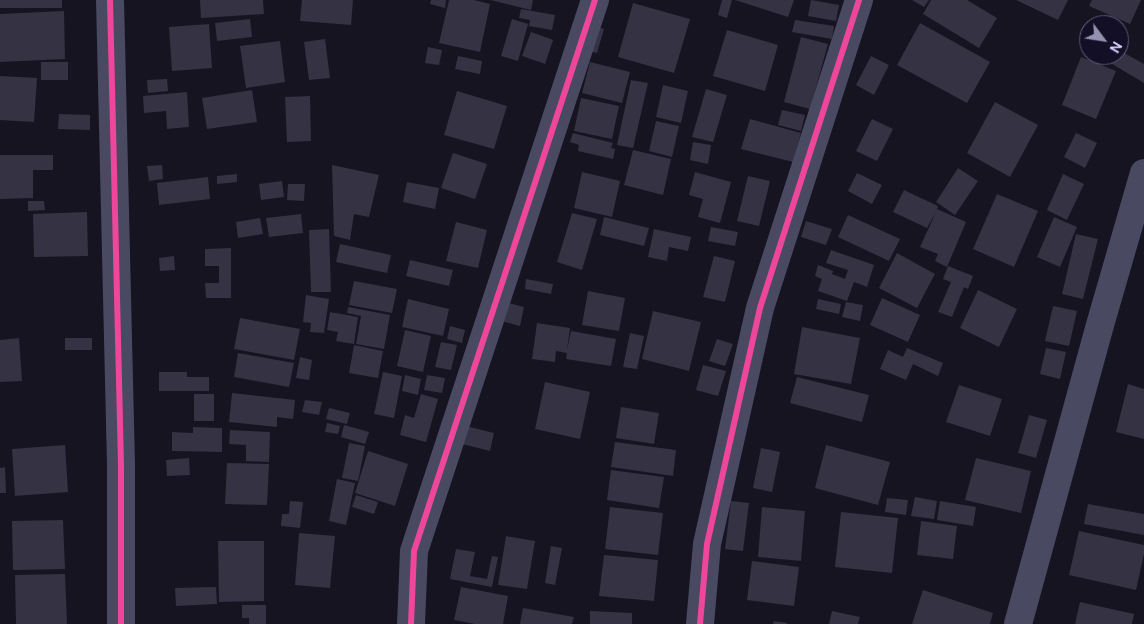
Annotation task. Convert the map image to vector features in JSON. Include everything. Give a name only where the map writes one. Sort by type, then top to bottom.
[{"type":"street","points":[[110,0],[121,465],[121,624]]},
{"type":"street","points":[[411,624],[414,551],[595,0]]},
{"type":"street","points":[[700,624],[707,544],[760,308],[859,0]]},
{"type":"street","points":[[1018,624],[1144,173]]},
{"type":"building","points":[[0,0],[62,0],[62,8],[0,8]]},
{"type":"building","points":[[200,0],[263,0],[264,14],[201,18]]},
{"type":"building","points":[[302,0],[353,0],[351,25],[300,21]]},
{"type":"building","points":[[431,0],[446,0],[445,8],[430,4]]},
{"type":"building","points":[[449,0],[474,0],[490,4],[480,52],[439,43]]},
{"type":"building","points":[[490,0],[533,0],[531,10]]},
{"type":"building","points":[[722,0],[732,0],[727,18],[718,15]]},
{"type":"building","points":[[735,0],[794,0],[788,17]]},
{"type":"building","points":[[811,0],[839,5],[836,21],[808,16]]},
{"type":"building","points":[[912,0],[929,0],[924,7]]},
{"type":"building","points":[[931,0],[967,0],[997,18],[979,48],[923,14]]},
{"type":"building","points":[[1016,0],[1068,0],[1058,20]]},
{"type":"building","points":[[1092,0],[1141,0],[1130,24],[1129,15],[1110,15],[1089,6]]},
{"type":"building","points":[[633,3],[690,19],[674,73],[618,57]]},
{"type":"building","points":[[521,9],[555,15],[552,30],[529,26],[530,20],[519,18]]},
{"type":"building","points":[[64,11],[65,59],[0,62],[0,14]]},
{"type":"building","points":[[250,19],[252,37],[217,41],[215,23]]},
{"type":"building","points":[[512,19],[528,24],[518,61],[501,56]]},
{"type":"building","points":[[795,20],[834,26],[832,39],[792,32]]},
{"type":"building","points":[[920,23],[990,62],[967,103],[897,65]]},
{"type":"building","points":[[209,24],[212,68],[172,71],[169,27]]},
{"type":"building","points":[[591,25],[604,29],[597,53],[584,50]]},
{"type":"building","points":[[727,30],[778,45],[765,91],[713,76]]},
{"type":"building","points":[[531,32],[553,40],[545,64],[522,56]]},
{"type":"building","points":[[801,37],[828,44],[810,109],[784,102]]},
{"type":"building","points":[[325,39],[330,78],[309,80],[304,42]]},
{"type":"building","points":[[280,41],[285,82],[246,88],[240,46]]},
{"type":"building","points":[[428,47],[442,50],[439,65],[425,63]]},
{"type":"building","points":[[458,56],[482,61],[480,74],[455,69]]},
{"type":"building","points":[[871,56],[889,65],[874,95],[856,85]]},
{"type":"building","points":[[1129,56],[1144,64],[1144,83],[1114,65],[1129,65]]},
{"type":"building","points":[[41,62],[68,62],[68,80],[41,80]]},
{"type":"building","points":[[590,62],[630,72],[622,103],[582,93]]},
{"type":"building","points":[[1079,62],[1079,65],[1101,65],[1116,71],[1096,119],[1062,105]]},
{"type":"building","points":[[0,76],[37,78],[34,122],[0,120]]},
{"type":"building","points":[[167,79],[168,91],[148,93],[147,80]]},
{"type":"building","points":[[631,80],[648,83],[633,148],[617,145]]},
{"type":"building","points":[[663,85],[688,91],[681,123],[656,117]]},
{"type":"building","points":[[706,89],[727,95],[713,142],[692,137]]},
{"type":"building","points":[[252,90],[257,122],[207,129],[202,98]]},
{"type":"building","points":[[457,91],[507,106],[494,149],[444,135]]},
{"type":"building","points":[[187,92],[189,127],[167,129],[166,111],[144,113],[143,96]]},
{"type":"building","points":[[310,96],[311,141],[287,142],[285,97]]},
{"type":"building","points":[[581,98],[619,106],[612,139],[574,131]]},
{"type":"building","points":[[995,102],[1038,125],[1010,177],[967,153]]},
{"type":"building","points":[[782,110],[805,115],[801,131],[778,125]]},
{"type":"building","points":[[59,114],[90,115],[90,130],[58,129]]},
{"type":"building","points":[[750,119],[801,133],[793,162],[741,149]]},
{"type":"building","points":[[872,119],[893,129],[877,161],[856,151]]},
{"type":"building","points":[[656,121],[679,126],[672,157],[649,151]]},
{"type":"building","points":[[573,133],[613,143],[611,148],[615,149],[613,159],[578,151],[579,145],[570,142]]},
{"type":"building","points":[[1076,133],[1097,143],[1085,168],[1064,157]]},
{"type":"building","points":[[693,142],[711,145],[708,164],[690,160]]},
{"type":"building","points":[[633,150],[671,159],[663,195],[624,185]]},
{"type":"building","points":[[453,153],[487,164],[475,199],[441,188]]},
{"type":"building","points":[[0,155],[53,155],[53,170],[33,170],[33,198],[0,199]]},
{"type":"building","points":[[162,165],[163,179],[149,181],[147,166]]},
{"type":"building","points":[[332,165],[379,175],[369,217],[354,214],[350,240],[334,236]]},
{"type":"building","points":[[958,168],[978,181],[955,215],[936,202]]},
{"type":"building","points":[[582,172],[620,181],[612,217],[574,208]]},
{"type":"building","points":[[695,172],[731,182],[720,223],[698,217],[703,199],[689,195]]},
{"type":"building","points":[[857,173],[882,185],[872,204],[848,191]]},
{"type":"building","points":[[237,174],[237,182],[217,184],[217,176]]},
{"type":"building","points":[[1063,174],[1084,184],[1067,220],[1047,210]]},
{"type":"building","points":[[748,176],[770,181],[759,226],[737,221]]},
{"type":"building","points":[[208,177],[210,199],[159,205],[157,183]]},
{"type":"building","points":[[282,181],[284,197],[261,200],[259,184]]},
{"type":"building","points":[[407,182],[439,188],[435,209],[403,202]]},
{"type":"building","points":[[288,184],[305,184],[304,201],[287,200]]},
{"type":"building","points":[[904,190],[938,206],[937,209],[966,222],[947,267],[935,261],[938,254],[920,247],[936,212],[927,228],[893,212]]},
{"type":"building","points":[[997,194],[1038,211],[1014,267],[973,249]]},
{"type":"building","points":[[28,201],[44,201],[45,210],[28,211]]},
{"type":"building","points":[[87,212],[88,256],[34,257],[33,214]]},
{"type":"building","points":[[572,213],[597,219],[582,270],[557,262]]},
{"type":"building","points":[[301,214],[303,233],[269,237],[266,218]]},
{"type":"building","points":[[848,215],[900,239],[889,261],[838,237]]},
{"type":"building","points":[[604,217],[649,228],[644,246],[600,235]]},
{"type":"building","points":[[1054,217],[1077,227],[1060,267],[1037,257]]},
{"type":"building","points":[[260,218],[263,234],[238,238],[236,222]]},
{"type":"building","points":[[806,221],[832,229],[826,245],[801,237]]},
{"type":"building","points":[[456,222],[487,230],[478,268],[446,261]]},
{"type":"building","points":[[711,227],[738,232],[735,246],[708,241]]},
{"type":"building","points":[[329,229],[331,292],[311,292],[309,230]]},
{"type":"building","points":[[654,229],[691,237],[688,251],[669,247],[667,261],[648,257]]},
{"type":"building","points":[[1076,234],[1098,239],[1083,299],[1062,294]]},
{"type":"building","points":[[340,244],[391,255],[387,273],[336,262]]},
{"type":"building","points":[[231,248],[231,298],[206,298],[205,283],[219,283],[219,266],[205,266],[205,249]]},
{"type":"building","points":[[831,250],[874,265],[867,287],[854,282],[847,301],[818,291],[822,279],[815,276],[818,265],[833,271],[832,274],[845,279],[848,270],[826,263]]},
{"type":"building","points":[[897,253],[935,274],[917,308],[879,288]]},
{"type":"building","points":[[174,256],[175,270],[160,271],[159,258]]},
{"type":"building","points":[[714,256],[735,261],[725,302],[703,297]]},
{"type":"building","points":[[410,260],[453,270],[449,286],[406,276]]},
{"type":"building","points":[[948,266],[973,276],[968,289],[964,287],[952,317],[938,312],[951,282],[943,279]]},
{"type":"building","points":[[526,279],[553,284],[551,294],[525,289]]},
{"type":"building","points":[[354,281],[397,289],[392,313],[349,305]]},
{"type":"building","points":[[978,290],[1017,309],[999,347],[960,328]]},
{"type":"building","points":[[588,291],[625,298],[619,331],[582,325]]},
{"type":"building","points":[[306,295],[329,299],[324,333],[310,332],[311,323],[303,322]]},
{"type":"building","points":[[882,298],[920,315],[908,342],[870,325]]},
{"type":"building","points":[[408,299],[449,309],[443,336],[402,327]]},
{"type":"building","points":[[818,299],[841,304],[839,314],[816,309]]},
{"type":"building","points":[[505,302],[524,307],[520,326],[501,321]]},
{"type":"building","points":[[846,302],[863,305],[860,321],[842,317]]},
{"type":"building","points":[[1053,306],[1077,311],[1069,346],[1045,341]]},
{"type":"building","points":[[348,307],[390,315],[384,349],[356,344],[361,316],[347,313]]},
{"type":"building","points":[[653,311],[701,322],[689,371],[642,359]]},
{"type":"building","points":[[330,312],[358,317],[354,344],[336,341],[338,332],[327,330]]},
{"type":"building","points":[[240,318],[300,329],[294,360],[234,349]]},
{"type":"building","points":[[537,323],[570,328],[567,350],[571,331],[616,339],[611,366],[566,359],[567,353],[556,351],[555,362],[532,359]]},
{"type":"building","points":[[450,326],[465,330],[462,343],[447,339]]},
{"type":"building","points":[[802,327],[860,338],[851,384],[794,374]]},
{"type":"building","points":[[405,330],[431,336],[423,372],[397,366]]},
{"type":"building","points":[[630,333],[644,336],[637,369],[623,367]]},
{"type":"building","points":[[19,338],[22,381],[0,382],[0,340]]},
{"type":"building","points":[[65,338],[92,338],[92,350],[65,350]]},
{"type":"building","points":[[717,339],[733,344],[725,366],[709,361]]},
{"type":"building","points":[[441,342],[457,345],[451,370],[435,367]]},
{"type":"building","points":[[354,345],[383,351],[378,378],[349,373]]},
{"type":"building","points":[[907,348],[943,363],[938,376],[913,364],[906,380],[880,369],[888,350],[903,357]]},
{"type":"building","points":[[1046,348],[1066,352],[1060,379],[1040,374]]},
{"type":"building","points":[[238,353],[294,363],[289,387],[234,377]]},
{"type":"building","points":[[300,357],[312,360],[309,380],[296,378]]},
{"type":"building","points":[[703,365],[726,371],[718,396],[696,390]]},
{"type":"building","points":[[159,372],[187,372],[187,377],[209,377],[209,391],[159,391]]},
{"type":"building","points":[[383,372],[402,376],[394,418],[374,414]]},
{"type":"building","points":[[405,375],[421,379],[418,395],[402,391]]},
{"type":"building","points":[[427,375],[445,378],[442,393],[424,390]]},
{"type":"building","points":[[797,377],[869,395],[862,422],[790,403]]},
{"type":"building","points":[[545,382],[590,392],[580,439],[535,429]]},
{"type":"building","points":[[1128,384],[1144,389],[1144,439],[1116,432]]},
{"type":"building","points":[[959,385],[1002,399],[990,436],[946,422]]},
{"type":"building","points":[[232,393],[295,400],[293,419],[277,417],[277,427],[229,422]]},
{"type":"building","points":[[194,394],[214,394],[214,421],[194,421]]},
{"type":"building","points":[[421,394],[438,399],[426,442],[400,435],[405,415],[414,418]]},
{"type":"building","points":[[305,400],[322,402],[319,415],[302,412]]},
{"type":"building","points":[[621,407],[659,413],[654,444],[616,438]]},
{"type":"building","points":[[329,408],[350,413],[347,424],[326,419]]},
{"type":"building","points":[[1029,415],[1047,420],[1036,458],[1018,453]]},
{"type":"building","points":[[327,423],[340,426],[338,434],[325,432]]},
{"type":"building","points":[[344,425],[369,432],[365,444],[341,437]]},
{"type":"building","points":[[466,426],[494,433],[490,451],[462,444]]},
{"type":"building","points":[[193,427],[222,428],[222,452],[172,451],[172,432],[193,433]]},
{"type":"building","points":[[230,430],[270,432],[269,462],[246,461],[246,445],[229,444]]},
{"type":"building","points":[[615,442],[676,450],[673,476],[611,467]]},
{"type":"building","points":[[349,443],[365,446],[358,481],[342,478]]},
{"type":"building","points":[[65,445],[68,492],[15,496],[12,449]]},
{"type":"building","points":[[826,445],[890,462],[878,505],[815,488]]},
{"type":"building","points":[[761,448],[780,452],[772,492],[753,488]]},
{"type":"building","points":[[368,451],[408,464],[395,506],[355,493]]},
{"type":"building","points":[[189,458],[190,475],[167,476],[166,460]]},
{"type":"building","points":[[976,458],[1031,471],[1021,513],[965,500]]},
{"type":"building","points":[[227,463],[269,464],[267,505],[225,504]]},
{"type":"building","points":[[5,467],[6,493],[0,493],[0,468]]},
{"type":"building","points":[[611,470],[664,477],[659,508],[607,500]]},
{"type":"building","points":[[337,479],[355,483],[346,525],[329,521]]},
{"type":"building","points":[[356,495],[378,502],[374,514],[352,507]]},
{"type":"building","points":[[915,497],[937,501],[934,519],[911,516]]},
{"type":"building","points":[[887,498],[908,500],[906,515],[885,512]]},
{"type":"building","points":[[290,501],[303,502],[300,528],[281,526],[282,514],[289,514]]},
{"type":"building","points":[[731,501],[749,503],[743,551],[725,549]]},
{"type":"building","points":[[940,501],[976,507],[973,526],[937,520]]},
{"type":"building","points":[[1088,504],[1144,514],[1144,535],[1084,524]]},
{"type":"building","points":[[610,507],[663,513],[658,555],[605,549]]},
{"type":"building","points":[[762,507],[805,511],[801,561],[758,557]]},
{"type":"building","points":[[841,512],[898,518],[892,573],[835,567]]},
{"type":"building","points":[[63,520],[65,569],[13,570],[12,521]]},
{"type":"building","points":[[921,521],[957,526],[953,559],[917,555]]},
{"type":"building","points":[[1079,531],[1144,545],[1144,554],[1136,590],[1069,575]]},
{"type":"building","points":[[299,533],[335,536],[330,588],[295,585]]},
{"type":"building","points":[[506,536],[535,541],[527,589],[498,585]]},
{"type":"building","points":[[218,541],[264,541],[264,601],[219,602]]},
{"type":"building","points":[[551,546],[562,548],[555,585],[545,583]]},
{"type":"building","points":[[456,549],[475,552],[470,576],[487,579],[492,556],[498,557],[492,587],[450,579]]},
{"type":"building","points":[[604,555],[658,560],[654,601],[599,596]]},
{"type":"building","points":[[752,561],[799,567],[794,606],[747,600]]},
{"type":"building","points":[[65,574],[67,624],[16,624],[15,575]]},
{"type":"building","points":[[216,587],[217,604],[176,606],[175,588]]},
{"type":"building","points":[[461,587],[508,596],[503,624],[475,624],[454,620]]},
{"type":"building","points":[[923,590],[993,613],[990,624],[912,624]]},
{"type":"building","points":[[1080,602],[1134,614],[1132,624],[1075,624]]},
{"type":"building","points":[[242,605],[266,605],[266,624],[249,624],[249,618],[242,618]]},
{"type":"building","points":[[523,608],[574,617],[572,624],[520,624]]},
{"type":"building","points":[[590,611],[632,613],[632,624],[590,624]]},
{"type":"building","points":[[832,611],[860,617],[858,624],[829,624]]},
{"type":"building","points":[[774,621],[787,623],[787,624],[773,624]]},
{"type":"cycle path","points":[[110,0],[121,465],[121,624]]},
{"type":"cycle path","points":[[411,624],[414,551],[595,0]]},
{"type":"cycle path","points":[[700,624],[707,544],[760,308],[859,0]]}]
